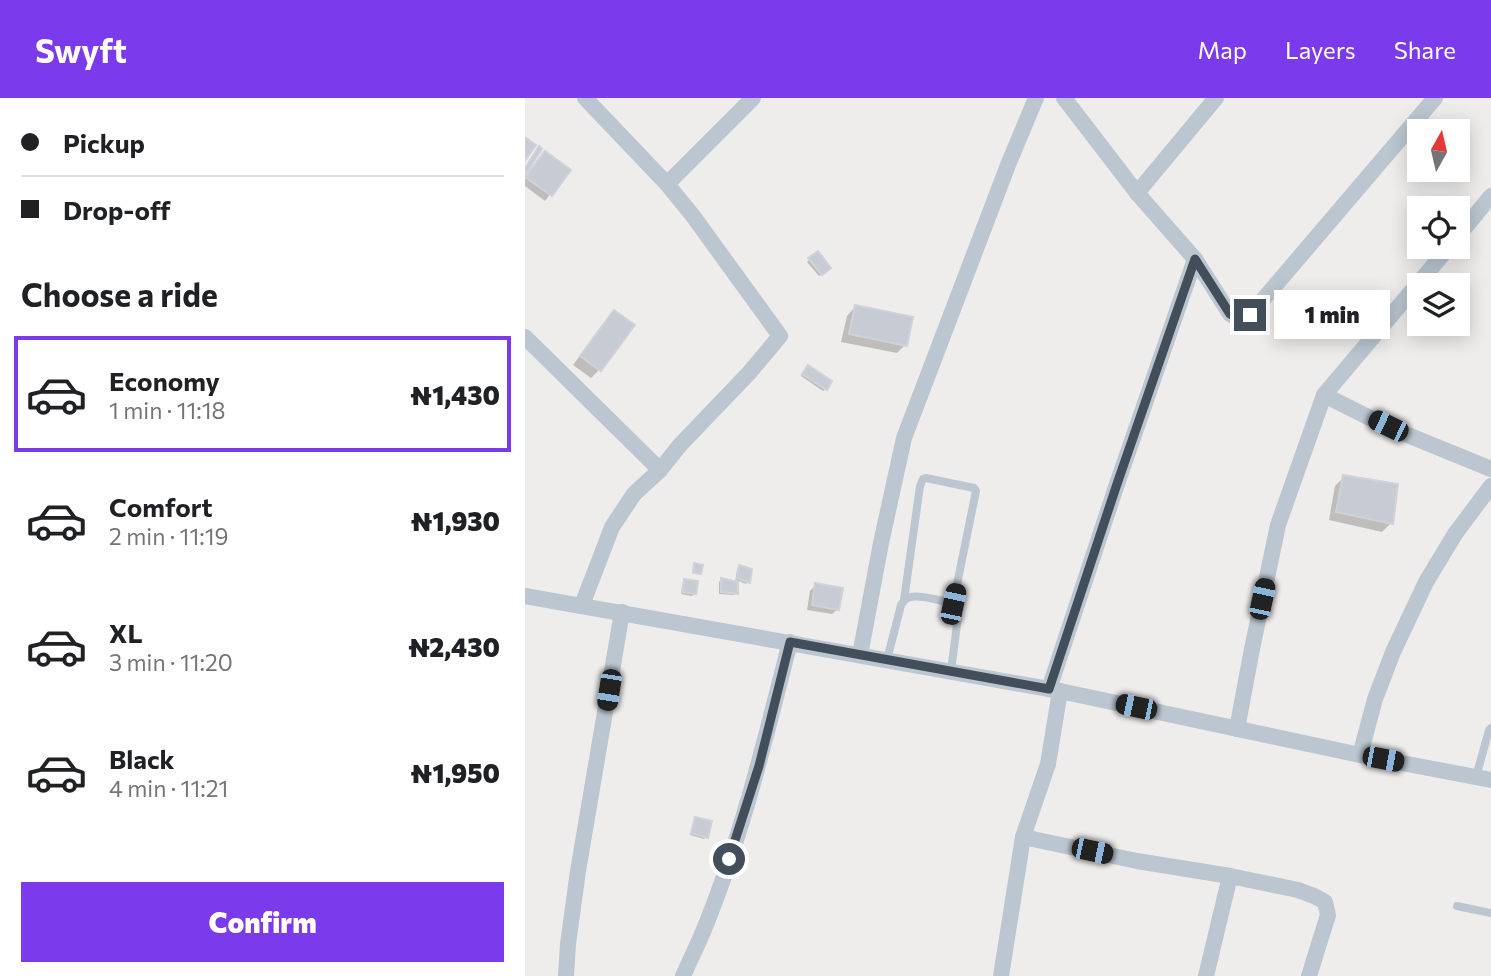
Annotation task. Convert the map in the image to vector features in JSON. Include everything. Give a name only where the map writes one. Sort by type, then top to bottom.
[{"type":"street","points":[[582,605],[612,527],[634,494],[660,470],[780,336],[667,184],[585,98]]},
{"type":"street","points":[[667,184],[753,98]]},
{"type":"street","points":[[860,655],[904,438],[1036,98]]},
{"type":"street","points":[[1064,98],[1137,193],[1195,259],[1230,314],[1239,319],[1250,315],[1435,98]]},
{"type":"street","points":[[1137,193],[1216,98]]},
{"type":"street","points":[[1470,221],[1491,196]]},
{"type":"street","points":[[1001,976],[1023,836],[1048,764],[1055,690],[1117,484],[1195,259]]},
{"type":"street","points":[[1237,729],[1278,525],[1324,395],[1439,259]]},
{"type":"street","points":[[525,337],[660,470]]},
{"type":"street","points":[[1324,395],[1388,426],[1491,469]]},
{"type":"street","points":[[1360,755],[1374,699],[1426,583],[1455,534],[1491,486]]},
{"type":"street","points":[[525,596],[1055,690],[1360,755],[1483,778]]},
{"type":"street","points":[[566,976],[578,871],[622,612]]},
{"type":"street","points":[[684,976],[708,921],[759,766],[790,642]]},
{"type":"street","points":[[1023,836],[1314,895],[1325,902],[1328,915],[1309,976]]},
{"type":"street","points":[[1206,976],[1230,876]]},
{"type":"lane","points":[[887,660],[904,600],[921,481],[926,478],[974,488],[976,491],[953,604]]},
{"type":"lane","points":[[904,600],[911,597],[950,602],[957,607],[951,671]]},
{"type":"lane","points":[[1483,778],[1491,728]]},
{"type":"lane","points":[[1457,906],[1491,913]]},
{"type":"building","points":[[525,137],[536,145],[525,161]]},
{"type":"building","points":[[539,146],[542,149],[525,175],[525,168]]},
{"type":"building","points":[[545,151],[571,170],[552,196],[525,177]]},
{"type":"building","points":[[818,251],[831,268],[822,275],[808,258]]},
{"type":"building","points":[[855,305],[913,317],[907,346],[849,334]]},
{"type":"building","points":[[614,310],[635,325],[601,371],[580,356]]},
{"type":"building","points":[[808,365],[832,381],[827,390],[802,374]]},
{"type":"building","points":[[1343,475],[1398,484],[1393,524],[1336,512]]},
{"type":"building","points":[[694,563],[703,565],[701,574],[693,573]]},
{"type":"building","points":[[739,565],[752,569],[750,583],[737,578]]},
{"type":"building","points":[[721,578],[738,582],[738,594],[721,592]]},
{"type":"building","points":[[684,579],[698,581],[696,594],[682,592]]},
{"type":"building","points":[[815,583],[843,588],[839,610],[812,605]]},
{"type":"building","points":[[695,817],[712,821],[708,838],[691,833]]},
{"type":"route","points":[[729,859],[759,766],[790,642],[1049,689],[1195,259],[1230,314],[1239,319],[1250,315]]}]
